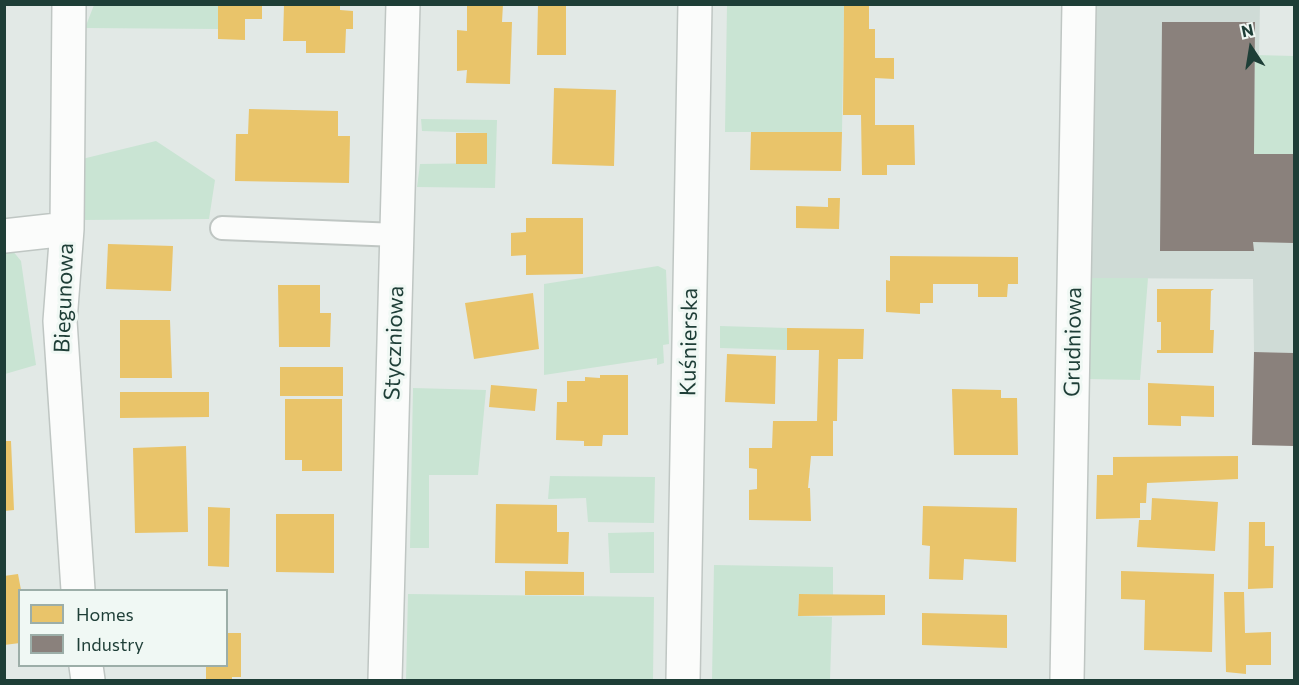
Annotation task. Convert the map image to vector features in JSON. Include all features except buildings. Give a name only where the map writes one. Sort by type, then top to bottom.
[{"type":"street","name":"Biegunowa","points":[[69,4],[67,229],[60,321],[61,366],[78,589]]},
{"type":"street","name":"Styczniowa","points":[[385,681],[403,4]]},
{"type":"street","name":"Kuśnierska","points":[[683,681],[695,4]]},
{"type":"street","name":"Grudniowa","points":[[1067,681],[1079,4]]},
{"type":"street","points":[[4,236],[67,229]]},
{"type":"lane","points":[[222,228],[397,235]]},
{"type":"shaded area","points":[[1096,5],[1260,5],[1259,55],[1255,55],[1294,118],[1294,353],[1254,352],[1253,279],[1090,278]]},
{"type":"green space","points":[[94,5],[218,5],[218,29],[85,28]]},
{"type":"green space","points":[[727,5],[844,5],[842,132],[725,132]]},
{"type":"green space","points":[[1255,55],[1294,56],[1294,154],[1254,154]]},
{"type":"green space","points":[[421,119],[497,120],[495,188],[417,187],[420,164],[487,163],[487,133],[422,131]]},
{"type":"green space","points":[[156,141],[215,180],[209,219],[80,220],[82,159]]},
{"type":"green space","points":[[12,250],[21,261],[36,365],[5,374],[4,251]]},
{"type":"green space","points":[[658,266],[666,270],[669,344],[663,345],[664,363],[657,365],[657,358],[544,375],[544,284]]},
{"type":"green space","points":[[1090,278],[1148,278],[1140,380],[1085,379]]},
{"type":"green space","points":[[720,326],[787,328],[787,350],[720,348]]},
{"type":"green space","points":[[413,388],[486,390],[478,475],[429,475],[429,548],[410,548]]},
{"type":"green space","points":[[550,476],[655,477],[654,523],[588,522],[586,498],[548,499]]},
{"type":"green space","points":[[654,532],[654,573],[610,573],[608,533]]},
{"type":"green space","points":[[714,565],[833,567],[833,595],[799,594],[798,616],[832,617],[830,680],[712,680]]},
{"type":"green space","points":[[408,594],[654,597],[653,680],[406,680]]}]
